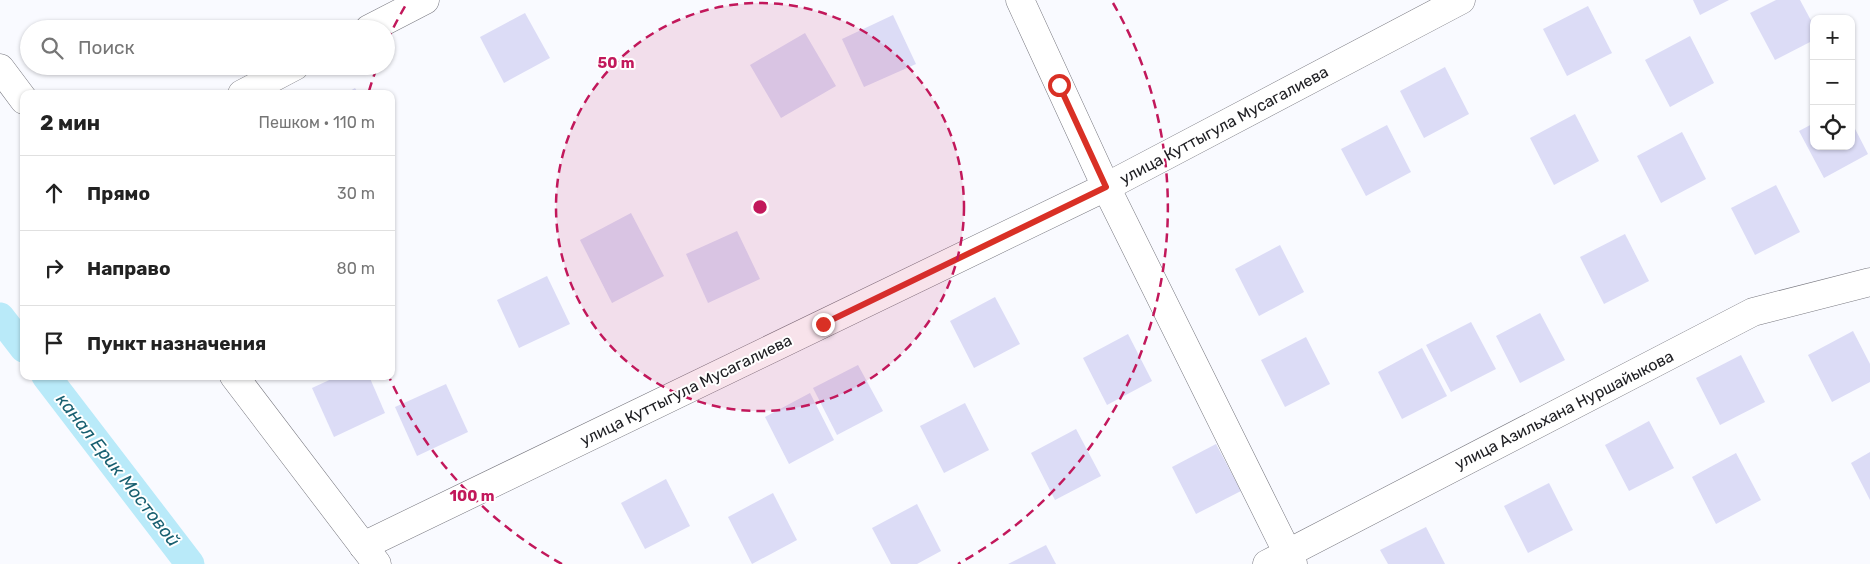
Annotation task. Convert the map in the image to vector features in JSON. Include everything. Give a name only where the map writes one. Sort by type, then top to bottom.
[{"type":"street","points":[[386,20],[425,0]]},
{"type":"street","points":[[1020,0],[1282,561]]},
{"type":"street","name":"улица Куттыгула Мусагалиева","points":[[370,555],[1106,187],[1461,0]]},
{"type":"street","points":[[0,68],[20,95]]},
{"type":"street","points":[[250,90],[278,75]]},
{"type":"street","name":"улица Азильхана Нуршайыкова","points":[[1282,561],[1753,312],[1870,282]]},
{"type":"street","points":[[237,380],[370,555]]},
{"type":"building","points":[[1693,0],[1729,0],[1700,15]]},
{"type":"building","points":[[1776,0],[1800,0],[1810,19],[1810,42],[1775,60],[1750,13]]},
{"type":"building","points":[[1588,6],[1612,53],[1567,76],[1543,29]]},
{"type":"building","points":[[525,13],[550,58],[504,83],[480,37]]},
{"type":"building","points":[[893,15],[916,64],[864,87],[842,39]]},
{"type":"building","points":[[805,33],[836,86],[781,118],[750,65]]},
{"type":"building","points":[[1690,36],[1714,83],[1670,107],[1645,60]]},
{"type":"building","points":[[1445,67],[1469,114],[1424,138],[1400,91]]},
{"type":"building","points":[[1575,114],[1599,161],[1554,185],[1530,138]]},
{"type":"building","points":[[1387,125],[1411,172],[1366,196],[1341,149]]},
{"type":"building","points":[[1810,125],[1810,150],[1855,150],[1855,129],[1868,154],[1824,178],[1799,131]]},
{"type":"building","points":[[1682,132],[1706,179],[1661,203],[1637,156]]},
{"type":"building","points":[[1776,185],[1800,232],[1755,255],[1731,208]]},
{"type":"building","points":[[631,213],[664,276],[612,303],[580,240]]},
{"type":"building","points":[[737,231],[760,279],[708,303],[686,254]]},
{"type":"building","points":[[1625,234],[1649,281],[1604,304],[1580,257]]},
{"type":"building","points":[[1280,245],[1304,292],[1259,316],[1235,269]]},
{"type":"building","points":[[547,276],[570,324],[519,348],[497,300]]},
{"type":"building","points":[[995,297],[1020,344],[974,368],[950,321]]},
{"type":"building","points":[[1540,313],[1565,360],[1520,383],[1496,336]]},
{"type":"building","points":[[1471,322],[1496,369],[1451,392],[1426,345]]},
{"type":"building","points":[[1853,331],[1870,364],[1870,382],[1832,402],[1808,355]]},
{"type":"building","points":[[1128,334],[1152,381],[1107,405],[1083,358]]},
{"type":"building","points":[[1306,337],[1330,384],[1285,407],[1261,360]]},
{"type":"building","points":[[1422,348],[1447,396],[1402,419],[1378,372]]},
{"type":"building","points":[[1741,355],[1765,402],[1720,425],[1696,378]]},
{"type":"building","points":[[858,365],[883,411],[837,435],[813,388]]},
{"type":"building","points":[[329,380],[371,380],[385,413],[334,437],[312,388]]},
{"type":"building","points":[[446,384],[468,432],[417,456],[395,407]]},
{"type":"building","points":[[810,393],[834,440],[789,464],[765,417]]},
{"type":"building","points":[[965,403],[989,450],[944,473],[920,426]]},
{"type":"building","points":[[1649,421],[1674,468],[1629,491],[1605,445]]},
{"type":"building","points":[[1076,429],[1101,476],[1055,500],[1031,453]]},
{"type":"building","points":[[1216,444],[1241,491],[1196,514],[1172,467]]},
{"type":"building","points":[[1870,452],[1870,500],[1851,463]]},
{"type":"building","points":[[1736,453],[1761,500],[1716,524],[1692,477]]},
{"type":"building","points":[[666,479],[690,526],[645,549],[621,503]]},
{"type":"building","points":[[1549,483],[1573,530],[1528,553],[1504,506]]},
{"type":"building","points":[[773,493],[797,540],[752,564],[728,517]]},
{"type":"building","points":[[917,504],[941,551],[917,564],[891,564],[872,528]]},
{"type":"building","points":[[1426,527],[1445,564],[1388,564],[1380,550]]},
{"type":"building","points":[[1046,545],[1056,564],[1008,564]]},
{"type":"waterway","name":"канал Ерик Мостовой","points":[[0,317],[20,343]]},
{"type":"waterway","name":"канал Ерик Мостовой","points":[[49,380],[190,564]]},
{"type":"route","points":[[823,324],[1106,187],[1059,85]]}]
